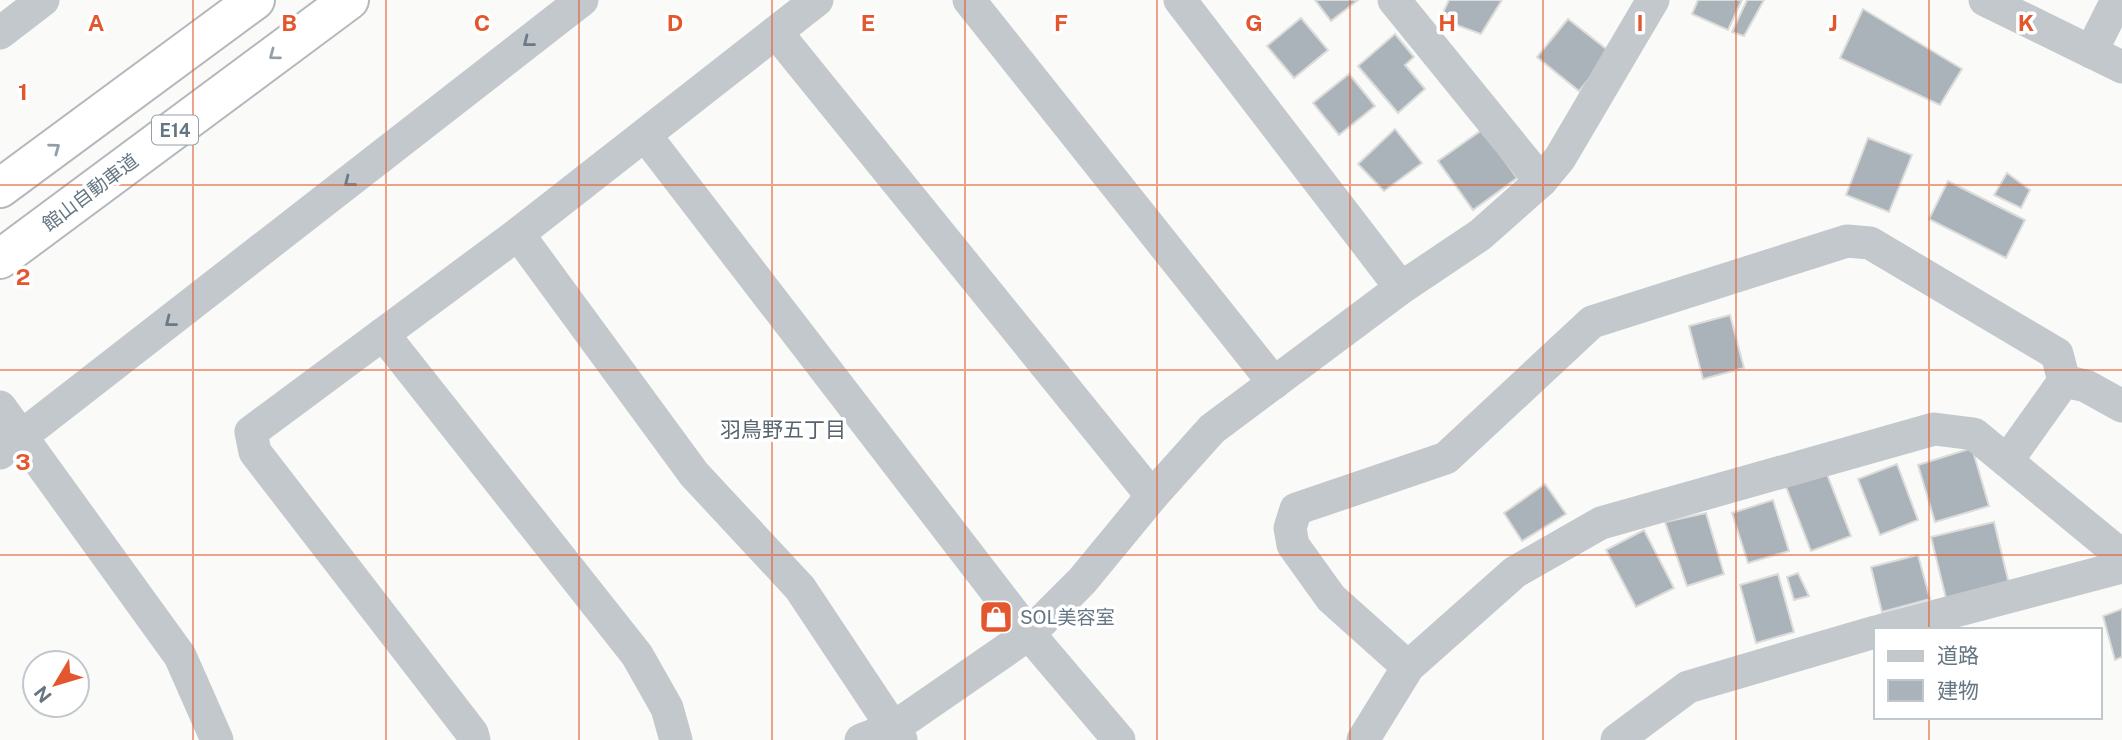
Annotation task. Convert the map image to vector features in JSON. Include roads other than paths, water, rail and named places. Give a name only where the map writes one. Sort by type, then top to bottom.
[{"type":"highway","points":[[0,188],[255,0]]},
{"type":"highway","name":"館山自動車道","points":[[0,259],[349,0]]},
{"type":"street","points":[[0,33],[43,0]]},
{"type":"street","points":[[11,445],[582,0]]},
{"type":"street","points":[[474,740],[472,733],[255,452],[251,432],[518,234],[817,0]]},
{"type":"street","points":[[969,0],[1273,383]]},
{"type":"street","points":[[1181,0],[1401,288]]},
{"type":"street","points":[[1394,0],[1541,181]]},
{"type":"street","points":[[1985,0],[2122,67]]},
{"type":"street","points":[[2091,52],[2117,0]]},
{"type":"street","points":[[860,740],[897,734],[1030,634],[1082,581],[1212,429],[1401,288],[1480,235],[1541,181],[1560,158],[1642,4]]},
{"type":"street","points":[[776,32],[1152,496]]},
{"type":"street","points":[[645,135],[1030,634],[1119,740]]},
{"type":"street","points":[[518,234],[694,474],[800,588],[897,734]]},
{"type":"street","points":[[1408,667],[1331,598],[1293,545],[1290,528],[1296,509],[1446,458],[1592,322],[1847,241],[1870,243],[2057,354],[2064,381]]},
{"type":"street","points":[[383,334],[637,656],[667,708],[676,740]]},
{"type":"street","points":[[2064,381],[2086,386],[2122,406]]},
{"type":"street","points":[[2007,461],[2064,381]]},
{"type":"street","points":[[0,407],[11,445],[180,656],[217,740]]},
{"type":"street","points":[[1370,737],[1408,667],[1515,572],[1601,523],[1934,429],[1974,434],[2122,556]]},
{"type":"street","points":[[1890,628],[2122,566]]},
{"type":"street","points":[[1617,740],[1688,687],[1874,632]]},
{"type":"place","name":"SOL美容室","points":[[996,617]]},
{"type":"district","name":"羽鳥野五丁目","points":[[783,429]]}]
